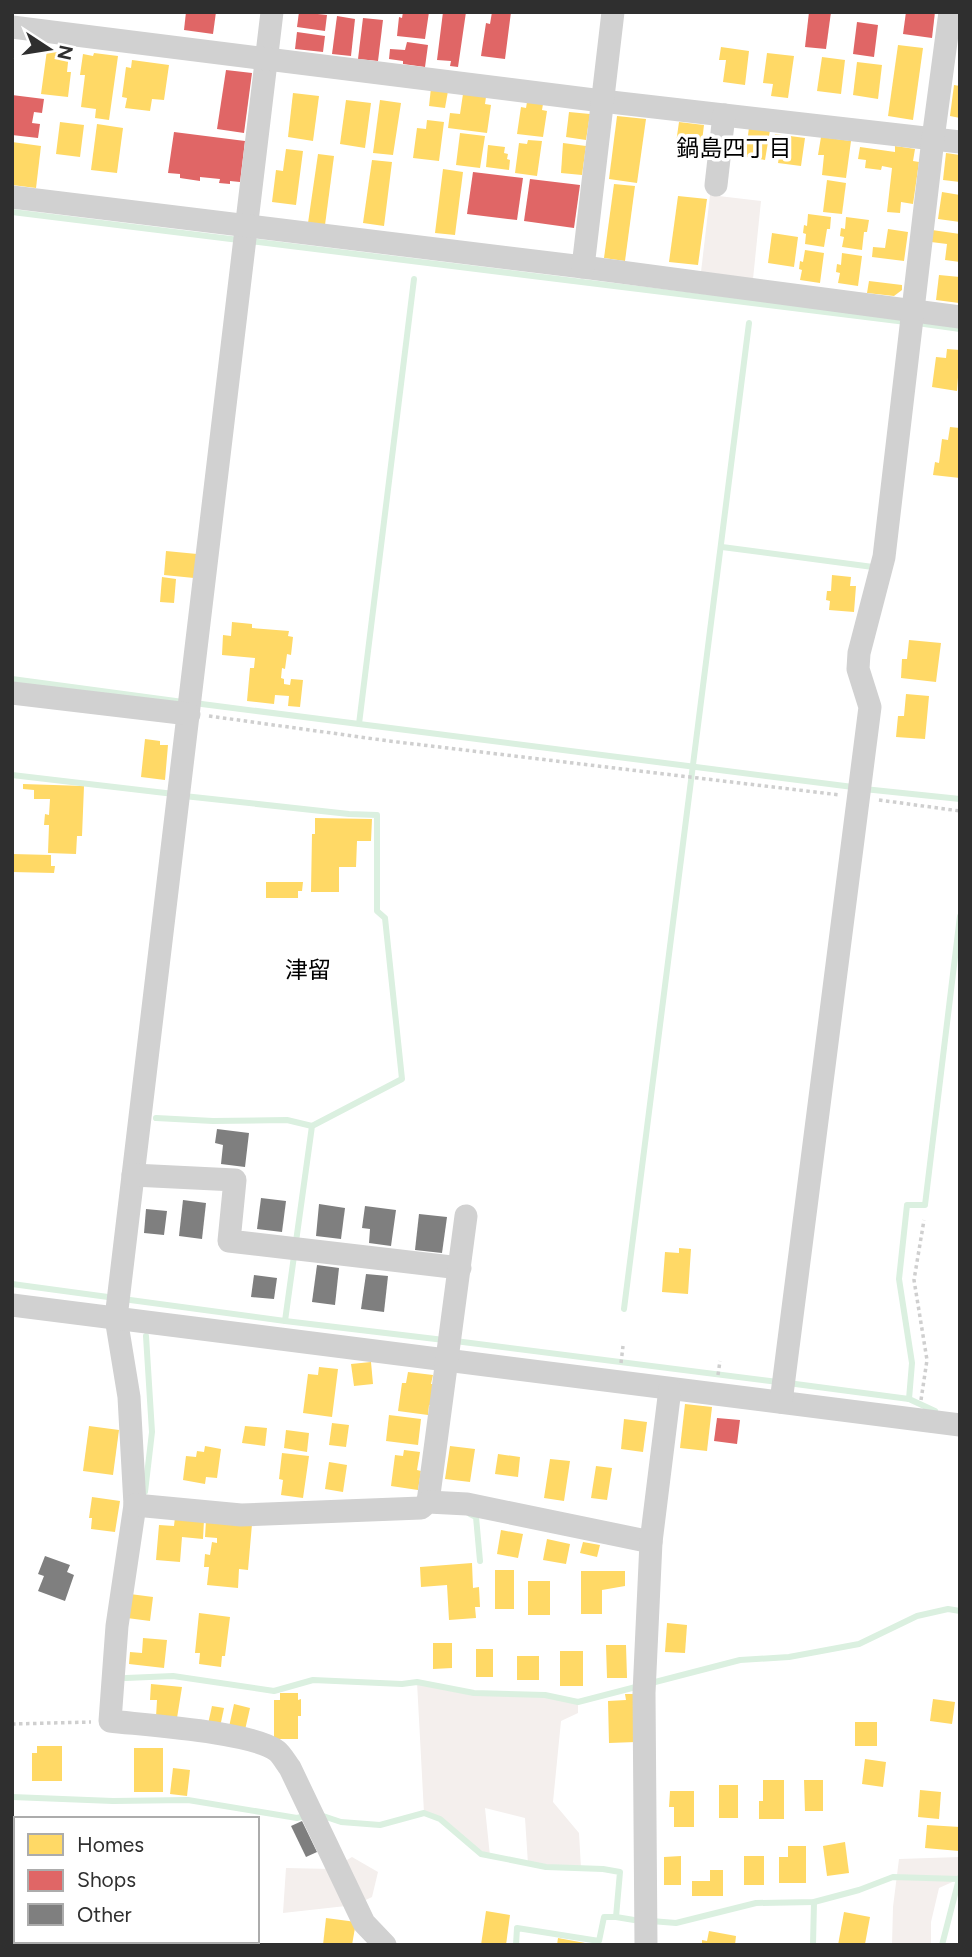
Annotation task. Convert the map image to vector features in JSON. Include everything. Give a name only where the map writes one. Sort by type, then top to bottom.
[{"type":"street","points":[[272,12],[117,1309],[129,1397],[135,1505],[117,1626],[110,1721],[222,1734],[276,1750],[290,1768],[364,1923],[386,1945]]},
{"type":"street","points":[[583,267],[613,12]]},
{"type":"street","points":[[782,1402],[870,707],[858,669],[859,653],[884,557],[950,12]]},
{"type":"street","points":[[12,27],[603,101],[960,142]]},
{"type":"street","points":[[716,185],[724,115]]},
{"type":"street","points":[[12,197],[244,235],[583,267],[912,319],[960,317]]},
{"type":"street","points":[[12,693],[190,706]]},
{"type":"street","points":[[133,1175],[235,1180],[229,1241],[460,1268]]},
{"type":"street","points":[[424,1505],[450,1348],[466,1216]]},
{"type":"street","points":[[12,1304],[117,1309],[450,1348],[670,1389],[960,1425]]},
{"type":"street","points":[[645,1928],[645,1686],[651,1542],[670,1389]]},
{"type":"street","points":[[135,1505],[241,1515],[467,1504],[651,1542]]},
{"type":"path","points":[[190,706],[379,740],[698,779],[859,789],[960,811]]},
{"type":"path","points":[[921,1402],[927,1360],[914,1280],[924,1220]]},
{"type":"path","points":[[12,1724],[110,1721]]},
{"type":"shaded area","points":[[710,195],[761,201],[753,279],[701,272]]},
{"type":"shaded area","points":[[417,1682],[474,1693],[545,1695],[578,1702],[578,1713],[561,1721],[553,1802],[579,1833],[581,1868],[528,1864],[525,1818],[485,1808],[490,1856],[481,1854],[440,1819],[424,1813]]},
{"type":"shaded area","points":[[352,1857],[378,1872],[372,1897],[355,1905],[283,1913],[286,1868],[332,1869]]},
{"type":"shaded area","points":[[960,1857],[959,1879],[939,1888],[931,1922],[931,1945],[892,1945],[899,1859]]},
{"type":"building: Homes","points":[[898,45],[923,48],[913,120],[888,116]]},
{"type":"building: Homes","points":[[721,47],[749,51],[745,85],[723,82],[726,60],[719,60]]},
{"type":"building: Homes","points":[[47,50],[69,53],[67,72],[71,72],[68,97],[41,94]]},
{"type":"building: Homes","points":[[94,53],[118,56],[109,120],[95,118],[96,109],[81,107],[85,75],[80,75],[83,54],[93,56]]},
{"type":"building: Homes","points":[[767,53],[794,56],[788,98],[771,96],[773,84],[763,83]]},
{"type":"building: Homes","points":[[822,57],[845,60],[841,94],[817,91]]},
{"type":"building: Homes","points":[[132,60],[169,65],[164,100],[152,99],[150,111],[125,108],[127,98],[122,97],[126,67],[131,68]]},
{"type":"building: Homes","points":[[857,62],[882,65],[878,99],[853,95]]},
{"type":"building: Homes","points":[[954,85],[960,86],[960,118],[950,116]]},
{"type":"building: Homes","points":[[431,88],[448,91],[445,108],[429,106]]},
{"type":"building: Homes","points":[[293,93],[319,96],[313,141],[288,137]]},
{"type":"building: Homes","points":[[463,94],[486,97],[485,104],[491,105],[487,133],[448,128],[450,113],[460,114]]},
{"type":"building: Homes","points":[[346,100],[371,103],[365,148],[340,144]]},
{"type":"building: Homes","points":[[380,100],[401,103],[393,155],[373,153]]},
{"type":"building: Homes","points":[[527,102],[543,104],[542,110],[547,111],[543,137],[517,134],[521,107],[526,108]]},
{"type":"building: Homes","points":[[569,112],[590,114],[586,140],[566,137]]},
{"type":"building: Homes","points":[[617,116],[646,119],[637,183],[609,179]]},
{"type":"building: Homes","points":[[427,120],[444,122],[439,161],[413,158],[417,128],[426,129]]},
{"type":"building: Homes","points":[[60,122],[84,125],[80,157],[56,154]]},
{"type":"building: Homes","points":[[679,122],[704,125],[702,141],[707,142],[705,154],[675,150]]},
{"type":"building: Homes","points":[[97,124],[123,128],[117,173],[91,170]]},
{"type":"building: Homes","points":[[749,127],[770,130],[765,160],[741,156],[742,143],[747,144]]},
{"type":"building: Homes","points":[[460,133],[485,136],[480,168],[456,165]]},
{"type":"building: Homes","points":[[775,134],[805,138],[801,166],[778,163],[781,144],[773,143]]},
{"type":"building: Homes","points":[[821,137],[851,141],[846,178],[822,175],[824,155],[818,155]]},
{"type":"building: Homes","points":[[528,140],[542,141],[537,176],[515,173],[519,143],[527,144]]},
{"type":"building: Homes","points":[[12,142],[41,146],[36,188],[12,185]]},
{"type":"building: Homes","points":[[563,143],[586,146],[582,175],[561,173]]},
{"type":"building: Homes","points":[[488,145],[505,147],[504,153],[508,154],[507,159],[510,160],[509,170],[486,167]]},
{"type":"building: Homes","points":[[895,146],[915,149],[913,161],[919,162],[913,204],[901,202],[900,213],[887,212],[892,168],[865,168],[866,160],[858,159],[860,147],[895,152]]},
{"type":"building: Homes","points":[[286,149],[303,151],[296,205],[272,202],[276,170],[283,171]]},
{"type":"building: Homes","points":[[946,153],[960,155],[960,182],[943,180]]},
{"type":"building: Homes","points":[[318,154],[334,156],[325,225],[308,223]]},
{"type":"building: Homes","points":[[372,160],[392,162],[384,226],[363,223]]},
{"type":"building: Homes","points":[[443,169],[463,172],[455,235],[435,233]]},
{"type":"building: Homes","points":[[827,180],[846,183],[842,214],[823,212]]},
{"type":"building: Homes","points":[[614,184],[635,186],[625,261],[604,258]]},
{"type":"building: Homes","points":[[942,192],[960,195],[960,222],[938,219]]},
{"type":"building: Homes","points":[[678,196],[707,199],[698,265],[669,262]]},
{"type":"building: Homes","points":[[808,214],[831,217],[824,247],[805,244],[806,234],[803,233]]},
{"type":"building: Homes","points":[[846,217],[869,220],[867,232],[864,232],[862,250],[842,247],[844,237],[840,236],[841,228],[845,229]]},
{"type":"building: Homes","points":[[888,229],[908,232],[904,261],[872,257],[873,247],[885,248]]},
{"type":"building: Homes","points":[[932,230],[960,234],[960,262],[945,260],[947,244],[931,242]]},
{"type":"building: Homes","points":[[772,233],[798,237],[794,267],[768,263]]},
{"type":"building: Homes","points":[[805,250],[824,253],[820,283],[800,280],[800,261],[803,262]]},
{"type":"building: Homes","points":[[842,253],[862,256],[858,286],[838,283],[840,273],[836,272],[837,264],[841,265]]},
{"type":"building: Homes","points":[[939,275],[960,277],[959,303],[936,300]]},
{"type":"building: Homes","points":[[869,281],[902,285],[902,290],[894,296],[867,293]]},
{"type":"building: Homes","points":[[947,349],[960,350],[957,391],[932,387],[936,357],[946,358]]},
{"type":"building: Homes","points":[[950,427],[960,428],[960,478],[933,475],[935,462],[939,463],[942,439],[948,440]]},
{"type":"building: Homes","points":[[166,551],[197,554],[194,578],[164,575]]},
{"type":"building: Homes","points":[[832,575],[851,577],[850,586],[856,586],[854,612],[829,610],[830,601],[826,600],[827,591],[831,591]]},
{"type":"building: Homes","points":[[162,577],[176,579],[174,603],[160,602]]},
{"type":"building: Homes","points":[[232,622],[252,624],[252,628],[289,631],[288,636],[293,637],[291,655],[287,654],[281,678],[284,679],[284,684],[290,685],[291,679],[303,680],[300,707],[288,706],[289,696],[275,695],[274,704],[247,701],[250,668],[254,668],[255,658],[222,655],[223,635],[231,636]]},
{"type":"building: Homes","points":[[909,640],[941,643],[936,682],[901,678],[902,659],[907,659]]},
{"type":"building: Homes","points":[[906,694],[929,696],[925,739],[896,737],[898,716],[904,716]]},
{"type":"building: Homes","points":[[145,739],[168,745],[165,780],[141,777]]},
{"type":"building: Homes","points":[[23,784],[84,786],[82,836],[77,836],[76,854],[48,853],[49,825],[44,825],[45,814],[49,815],[50,799],[34,799],[34,790],[23,789]]},
{"type":"building: Homes","points":[[315,818],[372,819],[371,841],[357,841],[356,867],[339,867],[339,892],[311,892],[312,834],[315,834]]},
{"type":"building: Homes","points":[[12,854],[51,855],[51,866],[55,866],[54,873],[12,872]]},
{"type":"building: Homes","points":[[266,882],[303,882],[302,891],[298,891],[298,898],[266,898]]},
{"type":"building: Homes","points":[[679,1248],[691,1249],[688,1294],[662,1292],[665,1252],[679,1253]]},
{"type":"building: Homes","points":[[371,1362],[373,1384],[354,1386],[351,1364]]},
{"type":"building: Homes","points":[[319,1367],[338,1369],[332,1417],[303,1413],[308,1374],[318,1375]]},
{"type":"building: Homes","points":[[408,1372],[433,1375],[431,1384],[436,1384],[433,1405],[429,1405],[428,1415],[398,1411],[402,1383],[406,1383]]},
{"type":"building: Homes","points":[[685,1404],[712,1407],[707,1451],[680,1448]]},
{"type":"building: Homes","points":[[389,1415],[421,1419],[418,1445],[386,1441]]},
{"type":"building: Homes","points":[[624,1419],[647,1422],[643,1452],[621,1449]]},
{"type":"building: Homes","points":[[332,1423],[349,1425],[346,1447],[329,1445]]},
{"type":"building: Homes","points":[[89,1426],[119,1430],[113,1475],[83,1471]]},
{"type":"building: Homes","points":[[245,1426],[267,1428],[265,1446],[242,1443]]},
{"type":"building: Homes","points":[[286,1430],[309,1433],[307,1452],[284,1448]]},
{"type":"building: Homes","points":[[205,1446],[221,1449],[217,1478],[206,1477],[205,1484],[183,1480],[186,1456],[196,1457],[197,1451],[204,1452]]},
{"type":"building: Homes","points":[[450,1446],[475,1449],[470,1482],[445,1479]]},
{"type":"building: Homes","points":[[404,1450],[420,1452],[418,1490],[391,1486],[395,1455],[403,1456]]},
{"type":"building: Homes","points":[[282,1453],[309,1456],[303,1498],[281,1495],[283,1480],[279,1479]]},
{"type":"building: Homes","points":[[498,1454],[520,1457],[518,1477],[495,1474]]},
{"type":"building: Homes","points":[[550,1459],[570,1461],[564,1501],[544,1498]]},
{"type":"building: Homes","points":[[329,1462],[347,1465],[343,1492],[325,1489]]},
{"type":"building: Homes","points":[[596,1466],[612,1468],[607,1500],[591,1498]]},
{"type":"building: Homes","points":[[92,1497],[120,1501],[115,1532],[91,1529],[92,1518],[89,1518]]},
{"type":"building: Homes","points":[[175,1517],[204,1520],[203,1539],[182,1537],[180,1562],[156,1560],[159,1525],[174,1526]]},
{"type":"building: Homes","points":[[206,1520],[252,1524],[248,1570],[239,1569],[238,1588],[207,1585],[209,1567],[204,1567],[205,1554],[210,1555],[212,1542],[217,1543],[217,1538],[205,1537]]},
{"type":"building: Homes","points":[[501,1530],[523,1534],[518,1558],[497,1554]]},
{"type":"building: Homes","points":[[547,1539],[570,1544],[566,1564],[543,1560]]},
{"type":"building: Homes","points":[[583,1542],[600,1545],[597,1557],[580,1553]]},
{"type":"building: Homes","points":[[472,1563],[473,1588],[479,1587],[480,1607],[475,1607],[476,1618],[449,1620],[447,1585],[421,1587],[420,1567]]},
{"type":"building: Homes","points":[[495,1570],[514,1570],[514,1609],[495,1609]]},
{"type":"building: Homes","points":[[581,1571],[625,1571],[625,1586],[602,1590],[602,1614],[581,1614]]},
{"type":"building: Homes","points":[[528,1581],[550,1581],[550,1615],[528,1615]]},
{"type":"building: Homes","points":[[130,1594],[153,1597],[150,1621],[127,1618]]},
{"type":"building: Homes","points":[[199,1613],[230,1617],[221,1667],[199,1664],[200,1653],[195,1653]]},
{"type":"building: Homes","points":[[667,1623],[687,1625],[685,1653],[665,1652]]},
{"type":"building: Homes","points":[[143,1638],[167,1640],[164,1668],[129,1664],[130,1652],[142,1653]]},
{"type":"building: Homes","points":[[433,1643],[452,1643],[452,1668],[433,1669]]},
{"type":"building: Homes","points":[[606,1645],[626,1645],[627,1678],[607,1678]]},
{"type":"building: Homes","points":[[476,1649],[493,1649],[493,1677],[476,1677]]},
{"type":"building: Homes","points":[[560,1651],[583,1651],[583,1686],[560,1686]]},
{"type":"building: Homes","points":[[517,1656],[539,1656],[539,1680],[517,1680]]},
{"type":"building: Homes","points":[[151,1684],[182,1687],[177,1718],[156,1717],[157,1700],[150,1700]]},
{"type":"building: Homes","points":[[280,1693],[298,1693],[298,1700],[301,1699],[298,1739],[274,1739],[274,1700],[280,1700]]},
{"type":"building: Homes","points":[[625,1694],[635,1694],[636,1742],[609,1743],[608,1701],[626,1700]]},
{"type":"building: Homes","points":[[933,1699],[955,1702],[952,1724],[930,1721]]},
{"type":"building: Homes","points":[[234,1704],[250,1708],[245,1730],[229,1727]]},
{"type":"building: Homes","points":[[212,1706],[224,1708],[220,1727],[208,1724]]},
{"type":"building: Homes","points":[[855,1722],[877,1722],[877,1746],[855,1746]]},
{"type":"building: Homes","points":[[37,1746],[62,1746],[62,1781],[32,1781],[32,1753],[37,1753]]},
{"type":"building: Homes","points":[[134,1748],[163,1748],[163,1792],[134,1792]]},
{"type":"building: Homes","points":[[865,1759],[886,1762],[883,1787],[862,1784]]},
{"type":"building: Homes","points":[[173,1768],[190,1770],[187,1796],[170,1794]]},
{"type":"building: Homes","points":[[763,1780],[784,1780],[784,1819],[759,1819],[759,1801],[763,1801]]},
{"type":"building: Homes","points":[[804,1780],[823,1780],[823,1811],[805,1811]]},
{"type":"building: Homes","points":[[719,1785],[738,1785],[738,1818],[719,1818]]},
{"type":"building: Homes","points":[[920,1790],[941,1792],[939,1819],[918,1817]]},
{"type":"building: Homes","points":[[670,1791],[694,1791],[694,1827],[674,1827],[674,1807],[669,1807]]},
{"type":"building: Homes","points":[[927,1825],[960,1827],[959,1851],[925,1848]]},
{"type":"building: Homes","points":[[845,1842],[849,1873],[827,1876],[823,1846]]},
{"type":"building: Homes","points":[[788,1846],[806,1846],[806,1883],[779,1883],[779,1857],[788,1857]]},
{"type":"building: Homes","points":[[681,1856],[681,1885],[664,1885],[664,1857]]},
{"type":"building: Homes","points":[[744,1856],[764,1856],[764,1885],[744,1885]]},
{"type":"building: Homes","points":[[710,1870],[723,1870],[723,1896],[692,1896],[692,1881],[710,1881]]},
{"type":"building: Homes","points":[[486,1911],[510,1915],[506,1945],[481,1945]]},
{"type":"building: Homes","points":[[844,1912],[870,1917],[865,1944],[838,1945]]},
{"type":"building: Homes","points":[[326,1918],[356,1922],[352,1945],[323,1945]]},
{"type":"building: Homes","points":[[709,1931],[736,1936],[735,1945],[702,1945],[702,1940],[707,1941]]},
{"type":"building: Homes","points":[[558,1938],[585,1943],[585,1945],[557,1945]]},
{"type":"building: Shops","points":[[186,12],[216,12],[213,34],[184,30]]},
{"type":"building: Shops","points":[[299,12],[327,15],[325,31],[297,27]]},
{"type":"building: Shops","points":[[403,12],[429,12],[425,39],[397,36],[399,17],[402,18]]},
{"type":"building: Shops","points":[[443,12],[466,12],[458,67],[450,66],[451,61],[437,60]]},
{"type":"building: Shops","points":[[492,12],[511,12],[505,59],[481,56],[486,23],[490,24]]},
{"type":"building: Shops","points":[[809,12],[831,12],[826,49],[805,47]]},
{"type":"building: Shops","points":[[906,12],[935,12],[932,38],[903,34]]},
{"type":"building: Shops","points":[[337,16],[355,19],[351,56],[332,54]]},
{"type":"building: Shops","points":[[363,18],[383,20],[378,61],[358,59]]},
{"type":"building: Shops","points":[[857,22],[878,25],[874,57],[853,54]]},
{"type":"building: Shops","points":[[297,32],[325,36],[323,52],[295,49]]},
{"type":"building: Shops","points":[[407,42],[428,45],[425,67],[389,59],[390,49],[405,50]]},
{"type":"building: Shops","points":[[226,70],[252,73],[244,133],[217,129]]},
{"type":"building: Shops","points":[[12,95],[44,99],[42,113],[34,112],[32,123],[40,124],[38,138],[12,135]]},
{"type":"building: Shops","points":[[174,132],[245,141],[240,182],[219,183],[220,179],[200,177],[200,181],[168,173]]},
{"type":"building: Shops","points":[[473,172],[523,178],[517,220],[467,214]]},
{"type":"building: Shops","points":[[530,179],[580,185],[574,228],[524,221]]},
{"type":"building: Shops","points":[[717,1418],[740,1420],[737,1444],[714,1441]]},
{"type":"building: Other","points":[[217,1129],[249,1133],[245,1167],[221,1164],[223,1145],[215,1143]]},
{"type":"building: Other","points":[[261,1198],[286,1201],[282,1232],[257,1229]]},
{"type":"building: Other","points":[[183,1200],[206,1203],[202,1239],[179,1236]]},
{"type":"building: Other","points":[[319,1204],[345,1208],[341,1239],[316,1236]]},
{"type":"building: Other","points":[[365,1206],[396,1210],[391,1246],[369,1243],[370,1229],[362,1228]]},
{"type":"building: Other","points":[[146,1209],[167,1211],[164,1235],[144,1233]]},
{"type":"building: Other","points":[[419,1214],[447,1217],[442,1253],[415,1250]]},
{"type":"building: Other","points":[[317,1265],[339,1268],[335,1305],[312,1302]]},
{"type":"building: Other","points":[[366,1274],[388,1276],[384,1312],[361,1309]]},
{"type":"building: Other","points":[[254,1275],[277,1278],[274,1299],[251,1297]]},
{"type":"building: Other","points":[[45,1556],[70,1565],[67,1572],[74,1575],[65,1601],[38,1591],[44,1576],[38,1574]]},
{"type":"building: Other","points":[[302,1821],[317,1852],[306,1857],[291,1826]]},
{"type":"waterway","points":[[12,212],[239,240]]},
{"type":"waterway","points":[[250,241],[906,322]]},
{"type":"waterway","points":[[359,724],[414,279]]},
{"type":"waterway","points":[[624,1309],[749,323]]},
{"type":"waterway","points":[[917,323],[960,329]]},
{"type":"waterway","points":[[722,547],[873,567]]},
{"type":"waterway","points":[[12,679],[183,702]]},
{"type":"waterway","points":[[194,703],[853,787]]},
{"type":"waterway","points":[[12,775],[174,794]]},
{"type":"waterway","points":[[864,789],[960,799]]},
{"type":"waterway","points":[[184,796],[377,815],[377,911],[385,918],[402,1079],[312,1126],[285,1321]]},
{"type":"waterway","points":[[909,1399],[912,1363],[899,1279],[907,1205],[925,1205],[960,916]]},
{"type":"waterway","points":[[156,1118],[213,1121],[287,1120],[312,1126]]},
{"type":"waterway","points":[[12,1284],[444,1340]]},
{"type":"waterway","points":[[145,1492],[152,1432],[146,1336]]},
{"type":"waterway","points":[[455,1341],[778,1382]]},
{"type":"waterway","points":[[788,1383],[909,1399],[935,1411]]},
{"type":"waterway","points":[[470,1514],[476,1517],[480,1561]]},
{"type":"waterway","points":[[126,1678],[173,1676],[274,1691],[313,1680],[402,1684],[417,1682],[474,1693],[545,1695],[578,1702],[740,1660],[789,1657],[859,1644],[917,1616],[948,1609],[960,1611]]},
{"type":"waterway","points":[[12,1797],[113,1801],[188,1800],[297,1818],[309,1815]]},
{"type":"waterway","points":[[320,1815],[341,1822],[380,1825],[424,1813],[440,1819],[481,1854],[546,1867],[620,1872],[616,1917],[640,1921]]},
{"type":"waterway","points":[[651,1921],[676,1923],[756,1903],[814,1902],[859,1890],[893,1877],[960,1877]]},
{"type":"waterway","points":[[942,1945],[959,1879]]},
{"type":"waterway","points":[[813,1945],[814,1902]]},
{"type":"waterway","points":[[516,1945],[517,1928],[599,1941],[604,1917],[616,1917]]},
{"type":"district","name":"鍋島四丁目","points":[[734,148]]},
{"type":"district","name":"津留","points":[[308,970]]}]
